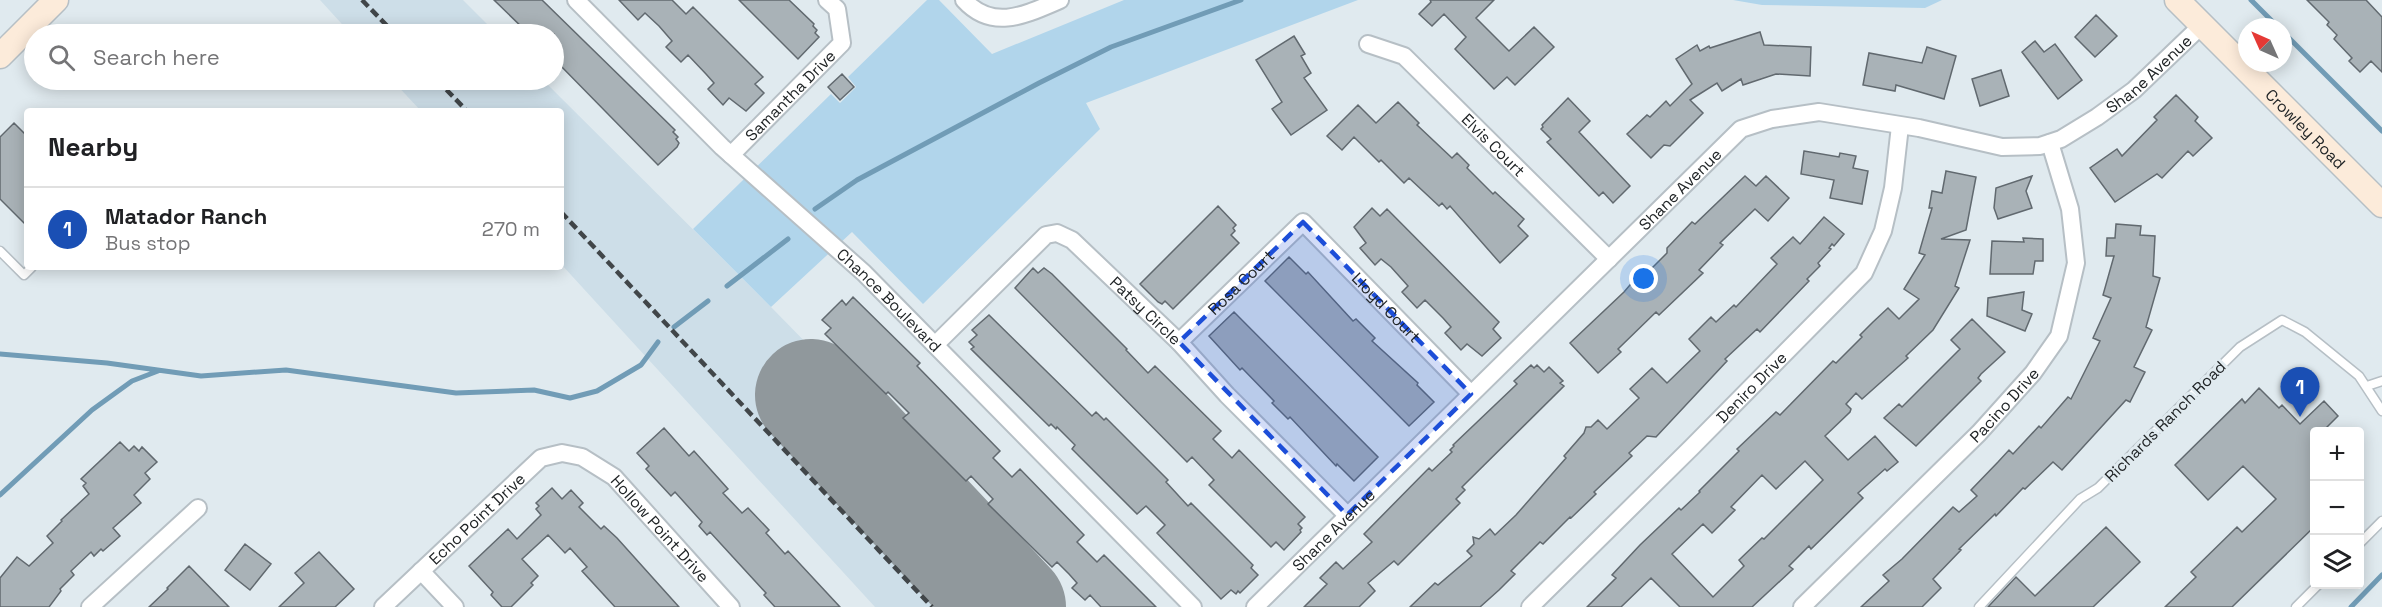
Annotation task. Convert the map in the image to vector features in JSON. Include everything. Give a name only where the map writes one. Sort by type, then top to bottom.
[{"type":"main road","points":[[32,24],[56,0]]},
{"type":"main road","name":"Crowley Road","points":[[2177,0],[2382,205]]},
{"type":"main road","points":[[0,56],[24,32]]},
{"type":"street","name":"Chance Boulevard","points":[[576,0],[731,155],[864,273],[1193,607]]},
{"type":"street","name":"Samantha Drive","points":[[731,155],[842,43],[837,9],[827,0]]},
{"type":"street","points":[[964,0],[971,8],[994,18],[1022,17],[1060,0]]},
{"type":"street","name":"Shane Avenue","points":[[1255,607],[1740,129],[1772,119],[1819,112],[2002,147],[2040,146],[2061,139],[2134,90],[2202,25]]},
{"type":"street","name":"Elvis Court","points":[[1368,45],[1404,56],[1609,259]]},
{"type":"street","name":"Deniro Drive","points":[[1530,607],[1864,273],[1883,231],[1893,189],[1900,126]]},
{"type":"street","name":"Pacino Drive","points":[[1802,607],[1979,433],[2033,373],[2059,336],[2076,262],[2070,209],[2050,143]]},
{"type":"street","name":"Rosa Court","points":[[1179,342],[1302,222]]},
{"type":"street","name":"Lloyd Court","points":[[1302,222],[1471,394]]},
{"type":"street","name":"Patsy Circle","points":[[935,345],[1046,236],[1057,233],[1072,240],[1179,342],[1227,395],[1347,515]]},
{"type":"street","name":"Echo Point Drive","points":[[383,607],[541,458],[562,453],[582,457]]},
{"type":"street","name":"Hollow Point Drive","points":[[582,457],[614,477],[731,607]]},
{"type":"street","points":[[90,607],[198,508]]},
{"type":"street","points":[[421,571],[455,607]]},
{"type":"lane","points":[[0,251],[24,275],[29,270]]},
{"type":"lane","name":"Richards Ranch Road","points":[[1979,607],[2080,498],[2098,488],[2240,347],[2262,331],[2282,320],[2290,324],[2305,332],[2359,376],[2367,386]]},
{"type":"lane","points":[[2382,381],[2367,386],[2382,411]]},
{"type":"lane","points":[[2364,539],[2382,521]]},
{"type":"lane","points":[[2296,607],[2315,589]]},
{"type":"highlighted area","points":[[1303,222],[1471,394],[1347,515],[1179,342]]},
{"type":"shaded area","points":[[320,0],[463,0],[487,24],[342,24]]},
{"type":"shaded area","points":[[927,0],[939,0],[992,54],[1124,0],[1358,0],[1086,103],[1100,129],[923,304],[852,232],[771,307],[693,229],[831,94],[840,103],[856,87],[848,77]]},
{"type":"shaded area","points":[[1733,0],[1942,0],[1925,8],[1762,5]]},
{"type":"shaded area","points":[[401,90],[553,90],[771,307],[1065,607],[875,607],[564,267],[564,108],[418,108]]},
{"type":"building","points":[[494,0],[542,0],[675,130],[673,132],[678,137],[676,139],[679,143],[677,147],[658,165],[564,69],[564,24],[519,24]]},
{"type":"building","points":[[619,0],[672,0],[686,14],[693,7],[763,77],[755,84],[764,93],[746,111],[729,98],[723,105],[708,89],[714,83],[688,55],[681,62],[666,47],[672,41],[659,26],[645,13],[638,20]]},
{"type":"building","points":[[739,0],[789,0],[814,24],[817,30],[815,33],[819,37],[798,59]]},
{"type":"building","points":[[1430,0],[1494,0],[1476,18],[1509,51],[1534,27],[1554,47],[1515,85],[1507,77],[1494,89],[1455,49],[1466,37],[1444,14],[1432,26],[1419,14],[1431,2]]},
{"type":"building","points":[[2307,0],[2366,0],[2382,17],[2382,72],[2371,61],[2360,72],[2349,61],[2352,58],[2334,39],[2337,35],[2327,25],[2329,22]]},
{"type":"building","points":[[2096,15],[2117,36],[2095,57],[2075,37]]},
{"type":"building","points":[[1760,32],[1764,45],[1811,47],[1810,76],[1776,74],[1743,85],[1741,79],[1722,91],[1717,83],[1690,100],[1703,113],[1670,146],[1664,145],[1651,158],[1627,134],[1647,115],[1650,117],[1666,101],[1670,106],[1692,84],[1676,59],[1697,45],[1700,51],[1709,46],[1710,48]]},
{"type":"building","points":[[1294,36],[1305,54],[1301,56],[1311,73],[1304,78],[1327,110],[1291,135],[1272,109],[1282,102],[1256,60]]},
{"type":"building","points":[[2035,41],[2044,52],[2055,44],[2082,80],[2058,99],[2022,52]]},
{"type":"building","points":[[1927,47],[1956,56],[1944,99],[1896,85],[1895,91],[1863,85],[1869,53],[1922,63]]},
{"type":"building","points":[[2001,70],[2009,96],[1980,106],[1972,79]]},
{"type":"building","points":[[842,74],[854,87],[840,100],[828,87]]},
{"type":"building","points":[[2176,95],[2198,117],[2195,121],[2212,138],[2193,156],[2188,151],[2162,178],[2157,174],[2115,202],[2090,168],[2117,149],[2122,156],[2157,120],[2154,117]]},
{"type":"building","points":[[1568,98],[1590,121],[1579,132],[1630,186],[1613,203],[1603,192],[1599,196],[1547,142],[1551,139],[1541,129],[1542,125]]},
{"type":"building","points":[[1398,102],[1419,123],[1417,125],[1452,158],[1457,153],[1469,165],[1467,168],[1493,194],[1495,192],[1524,219],[1518,226],[1528,236],[1500,263],[1450,206],[1447,209],[1442,203],[1439,206],[1409,178],[1404,183],[1354,137],[1342,150],[1327,136],[1358,105],[1376,123]]},
{"type":"building","points":[[14,123],[24,133],[24,223],[0,199],[0,137]]},
{"type":"building","points":[[1804,151],[1839,157],[1840,153],[1856,156],[1853,168],[1868,171],[1862,204],[1830,198],[1834,180],[1801,174]]},
{"type":"building","points":[[1946,171],[1976,177],[1966,230],[1941,239],[1970,240],[1955,286],[1959,288],[1933,330],[1906,356],[1908,358],[1862,399],[1856,393],[1846,404],[1851,409],[1850,412],[1825,436],[1848,460],[1875,436],[1898,462],[1887,471],[1885,469],[1858,493],[1863,498],[1811,549],[1809,546],[1789,566],[1793,569],[1752,607],[1680,607],[1651,578],[1621,607],[1587,607],[1616,578],[1612,575],[1640,545],[1679,508],[1681,510],[1700,492],[1739,451],[1737,449],[1776,412],[1780,415],[1833,361],[1836,363],[1888,308],[1899,319],[1919,299],[1904,289],[1925,255],[1919,253],[1932,208],[1929,208],[1932,191],[1942,193]],"holes":[[[1805,461],[1823,480],[1764,539],[1762,538],[1739,560],[1744,566],[1713,597],[1672,554],[1703,524],[1712,533],[1735,510],[1731,507],[1762,475],[1776,489]]]},
{"type":"building","points":[[1745,176],[1756,186],[1766,176],[1789,198],[1768,221],[1755,209],[1720,243],[1723,245],[1699,270],[1703,273],[1659,315],[1656,312],[1618,349],[1621,352],[1598,373],[1570,343],[1635,279],[1638,282],[1667,253],[1667,248],[1692,222],[1695,224]]},
{"type":"building","points":[[2032,176],[2026,191],[2032,208],[1998,219],[1994,208],[1996,188]]},
{"type":"building","points":[[1218,206],[1236,225],[1231,235],[1239,243],[1173,309],[1165,301],[1162,304],[1158,302],[1140,284]]},
{"type":"building","points":[[1372,208],[1380,216],[1387,209],[1499,322],[1493,329],[1501,338],[1482,356],[1467,344],[1461,350],[1445,333],[1451,327],[1443,318],[1425,300],[1417,308],[1402,292],[1408,286],[1391,267],[1381,259],[1375,265],[1360,248],[1366,243],[1354,227]]},
{"type":"building","points":[[1824,217],[1844,234],[1834,246],[1832,244],[1829,248],[1831,249],[1818,263],[1820,266],[1807,279],[1809,281],[1760,332],[1757,329],[1725,359],[1727,361],[1656,437],[1647,436],[1629,453],[1632,456],[1594,492],[1596,494],[1543,544],[1540,542],[1511,571],[1515,574],[1499,590],[1480,607],[1410,607],[1435,583],[1438,585],[1472,556],[1467,551],[1474,544],[1473,537],[1479,539],[1490,529],[1495,535],[1516,515],[1566,458],[1564,456],[1584,433],[1586,427],[1591,427],[1598,420],[1607,429],[1639,398],[1630,389],[1652,368],[1667,383],[1700,351],[1689,339],[1711,317],[1716,322],[1734,305],[1736,307],[1777,264],[1771,258],[1793,237],[1800,244]]},
{"type":"building","points":[[2116,224],[2141,226],[2140,235],[2155,236],[2153,276],[2160,278],[2146,327],[2152,330],[2134,367],[2145,372],[2130,402],[2126,400],[2062,470],[2053,462],[1959,549],[1961,550],[1933,579],[1941,588],[1922,607],[1861,607],[1889,581],[1883,575],[1953,507],[1959,512],[1977,496],[1971,490],[2009,450],[2013,454],[2039,426],[2041,428],[2068,397],[2071,399],[2100,341],[2093,338],[2111,298],[2103,295],[2114,256],[2106,256],[2107,238],[2115,238]]},
{"type":"building","points":[[2023,238],[2043,239],[2043,261],[2035,261],[2033,274],[1990,274],[1992,241],[2024,242]]},
{"type":"building","points":[[1289,257],[1306,274],[1308,272],[1353,321],[1356,319],[1375,338],[1372,341],[1418,383],[1417,385],[1434,402],[1409,426],[1265,281]]},
{"type":"building","points":[[1033,268],[1038,273],[1044,268],[1052,274],[1148,373],[1155,366],[1221,431],[1213,439],[1232,458],[1239,450],[1305,517],[1298,524],[1302,528],[1301,532],[1284,550],[1276,542],[1271,547],[1209,485],[1214,480],[1192,457],[1187,462],[1015,288]]},
{"type":"building","points":[[2024,292],[2022,310],[2032,314],[2025,331],[1987,316],[1988,298]]},
{"type":"building","points":[[853,297],[920,363],[917,366],[1000,451],[993,458],[1012,477],[1020,469],[1084,535],[1077,542],[1097,562],[1104,555],[1156,607],[1101,607],[1090,595],[1085,600],[1072,588],[1077,583],[1057,562],[1052,567],[988,504],[993,499],[971,476],[966,481],[903,418],[909,413],[888,392],[886,394],[825,334],[831,328],[822,320],[842,300],[846,305]]},
{"type":"building","points":[[1234,312],[1378,457],[1354,481],[1337,464],[1336,466],[1290,417],[1288,419],[1272,403],[1274,401],[1242,368],[1240,370],[1209,336]]},
{"type":"building","points":[[989,315],[1092,416],[1096,412],[1104,420],[1106,418],[1168,480],[1166,482],[1188,506],[1191,503],[1253,565],[1251,568],[1258,575],[1240,593],[1238,591],[1236,594],[1231,590],[1221,599],[1157,533],[1165,525],[1146,506],[1137,514],[1072,449],[1075,445],[1057,427],[1056,429],[1051,424],[1049,426],[971,349],[974,347],[969,342],[977,335],[972,330]]},
{"type":"building","points":[[1972,319],[2005,352],[1981,374],[1978,378],[1981,381],[1916,446],[1884,418],[1899,404],[1902,407],[1960,349],[1951,340]]},
{"type":"building","points":[[1531,365],[1534,368],[1537,365],[1544,372],[1549,367],[1563,381],[1560,383],[1564,386],[1462,487],[1465,490],[1456,499],[1460,503],[1398,565],[1394,561],[1368,583],[1375,591],[1359,607],[1304,607],[1327,584],[1320,578],[1336,562],[1343,569],[1372,542],[1364,534],[1429,468],[1432,471],[1452,452],[1450,450],[1453,445],[1517,384],[1514,381]]},
{"type":"building","points":[[2259,388],[2279,408],[2282,405],[2300,424],[2324,401],[2338,416],[2327,427],[2310,427],[2310,531],[2232,607],[2165,607],[2196,577],[2191,572],[2237,527],[2242,532],[2276,499],[2243,466],[2208,500],[2175,465],[2242,399],[2245,403]]},
{"type":"building","points":[[664,428],[689,456],[694,451],[728,489],[723,493],[742,513],[748,508],[769,530],[766,533],[785,554],[788,551],[840,607],[775,607],[764,595],[766,593],[710,532],[707,535],[699,526],[702,522],[675,492],[671,496],[646,469],[649,466],[637,453]]},
{"type":"building","points":[[120,442],[129,451],[134,446],[139,451],[142,447],[157,462],[145,473],[150,479],[134,495],[141,503],[113,528],[120,536],[94,556],[91,552],[71,571],[74,575],[60,589],[61,591],[49,607],[0,607],[0,578],[17,557],[29,566],[53,543],[47,536],[89,494],[83,486],[86,483],[81,479]]},
{"type":"building","points":[[552,488],[562,499],[571,490],[583,503],[579,507],[601,529],[604,526],[617,538],[679,607],[615,607],[582,571],[587,567],[570,548],[565,553],[548,535],[522,559],[538,576],[531,583],[533,585],[511,607],[502,607],[491,595],[493,592],[469,566],[508,529],[517,539],[541,515],[536,509],[539,506],[536,503]]},
{"type":"building","points":[[2106,527],[2140,562],[2093,607],[1988,607],[2016,577],[2035,596]]},
{"type":"building","points":[[245,544],[271,564],[250,590],[225,570]]},
{"type":"building","points":[[319,552],[354,589],[335,607],[279,607],[304,583],[295,573]]},
{"type":"building","points":[[189,566],[229,607],[149,607],[168,589]]},
{"type":"waterway","points":[[815,209],[857,180],[1111,47],[1241,0]]},
{"type":"waterway","points":[[2251,0],[2269,18]]},
{"type":"waterway","points":[[2292,41],[2382,131]]},
{"type":"waterway","points":[[727,286],[788,239]]},
{"type":"waterway","points":[[674,327],[708,301]]},
{"type":"waterway","points":[[0,354],[107,363],[201,376],[286,370],[456,393],[534,390],[570,398],[597,391],[641,365],[658,342]]},
{"type":"waterway","points":[[0,495],[92,410],[132,381],[158,371]]},
{"type":"waterway","points":[[2351,607],[2382,575]]},
{"type":"runway","points":[[811,395],[1010,607]]},
{"type":"railway","points":[[362,0],[385,24]]},
{"type":"railway","points":[[447,90],[464,108]]},
{"type":"railway","points":[[564,215],[932,607]]},
{"type":"place","name":"Matador Ranch","points":[[2300,417]]}]
